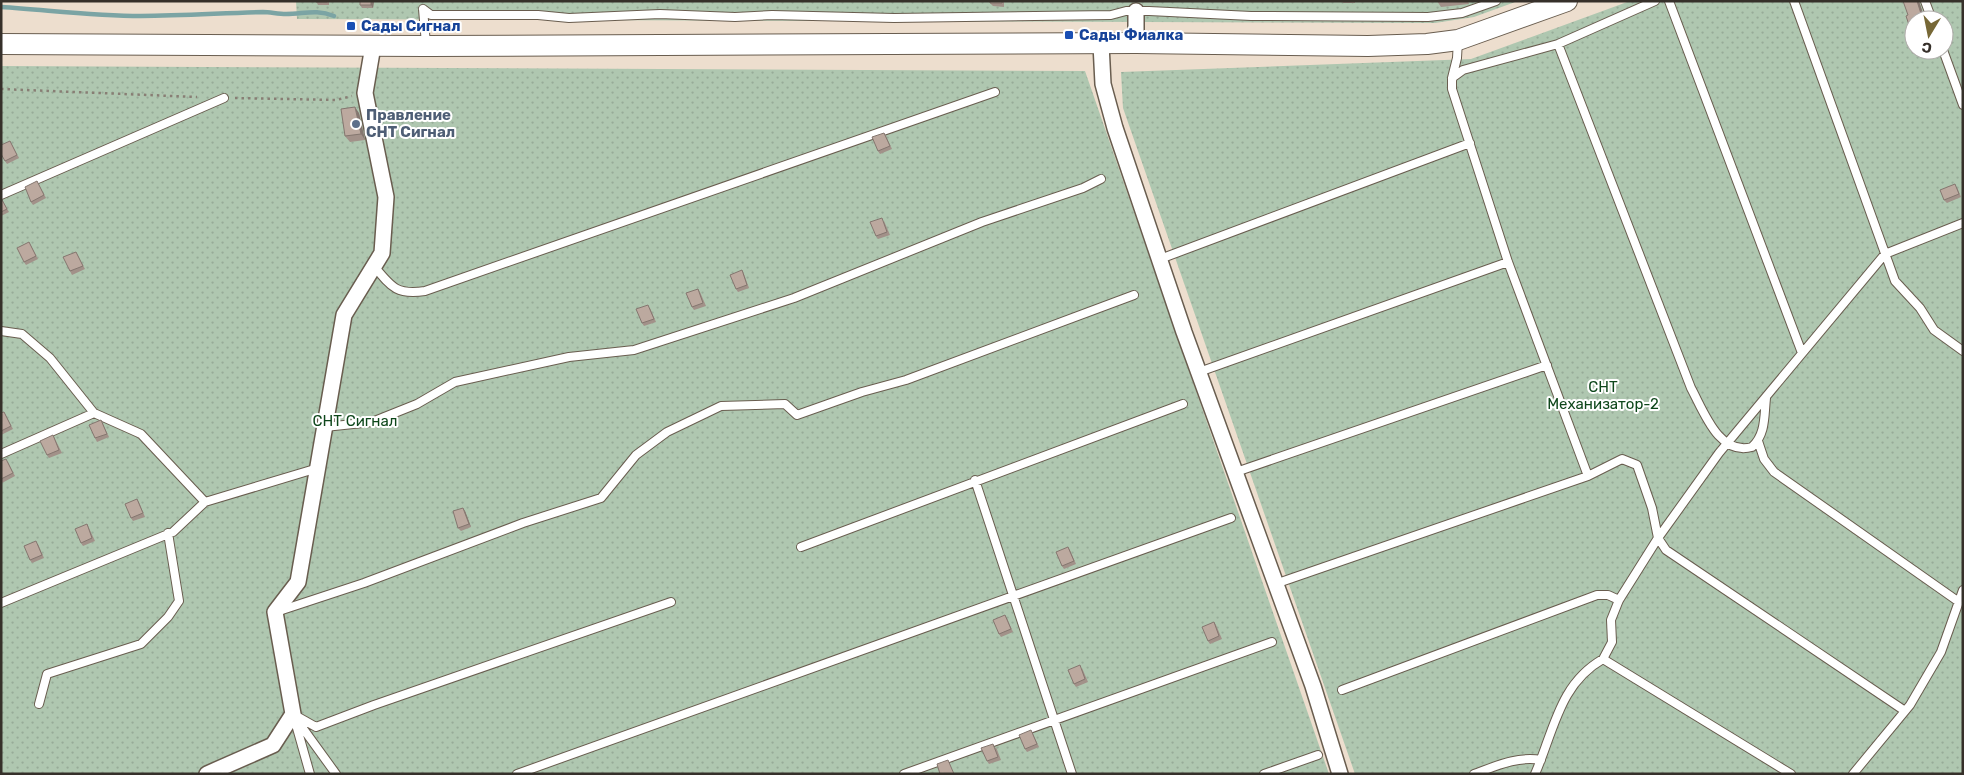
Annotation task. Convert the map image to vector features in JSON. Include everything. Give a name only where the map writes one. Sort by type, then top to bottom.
[{"type":"street","points":[[1,44],[426,46],[1136,43],[1368,46],[1427,44],[1458,40],[1567,1]]},
{"type":"street","points":[[1136,11],[1136,43]]},
{"type":"street","points":[[1101,44],[1103,84],[1108,104],[1199,372],[1313,686],[1340,774]]},
{"type":"street","points":[[207,774],[273,745],[293,714],[275,612],[298,582],[344,315],[382,253],[386,197],[365,93],[373,46]]},
{"type":"lane","points":[[426,46],[423,9],[431,15],[538,15],[569,18],[660,14],[734,17],[1102,16],[1136,11],[1251,16],[1428,17],[1462,13],[1496,1]]},
{"type":"lane","points":[[1452,78],[1464,70],[1558,44],[1655,1]]},
{"type":"lane","points":[[1669,1],[1802,353]]},
{"type":"lane","points":[[1794,1],[1895,281],[1920,308],[1934,330],[1963,351]]},
{"type":"lane","points":[[1458,40],[1458,58],[1452,78],[1452,89],[1508,262],[1588,476]]},
{"type":"lane","points":[[1558,44],[1691,388],[1719,438],[1736,449],[1752,448],[1758,441],[1764,426],[1766,398]]},
{"type":"lane","points":[[1947,60],[1963,105]]},
{"type":"lane","points":[[374,266],[388,283],[406,294],[426,291],[994,92]]},
{"type":"lane","points":[[1,195],[224,98]]},
{"type":"lane","points":[[1160,259],[1470,143]]},
{"type":"lane","points":[[325,427],[372,422],[417,404],[455,382],[569,357],[634,350],[794,298],[982,222],[1083,188],[1101,179]]},
{"type":"lane","points":[[1535,774],[1563,699],[1576,680],[1590,666],[1603,659],[1612,642],[1612,620],[1619,600],[1658,538],[1727,444],[1885,254],[1963,223]]},
{"type":"lane","points":[[1199,372],[1508,262]]},
{"type":"lane","points":[[275,612],[364,583],[523,523],[601,498],[636,456],[667,432],[721,406],[785,404],[797,415],[862,392],[906,380],[1134,295]]},
{"type":"lane","points":[[1,331],[22,334],[50,358],[94,413],[141,434],[205,502]]},
{"type":"lane","points":[[1236,472],[1547,366]]},
{"type":"lane","points":[[802,547],[975,480],[1183,404]]},
{"type":"lane","points":[[1,454],[94,413]]},
{"type":"lane","points":[[1758,441],[1764,459],[1774,472],[1961,595],[1941,652],[1905,711],[1853,774]]},
{"type":"lane","points":[[1275,584],[1588,476],[1622,459],[1637,465],[1652,508],[1658,538],[1666,550],[1905,711]]},
{"type":"lane","points":[[1,603],[168,533],[205,502],[318,468]]},
{"type":"lane","points":[[975,480],[1072,774]]},
{"type":"lane","points":[[517,774],[1231,518]]},
{"type":"lane","points":[[39,704],[47,674],[141,644],[168,617],[180,601],[168,533]]},
{"type":"lane","points":[[1342,690],[1597,594],[1608,595],[1619,600]]},
{"type":"lane","points":[[293,714],[316,727],[671,602]]},
{"type":"lane","points":[[904,774],[1272,642]]},
{"type":"lane","points":[[1603,659],[1791,774]]},
{"type":"lane","points":[[293,714],[310,774]]},
{"type":"lane","points":[[293,714],[336,774]]},
{"type":"lane","points":[[1264,774],[1318,755]]},
{"type":"lane","points":[[1474,774],[1509,762],[1528,758],[1541,760]]},
{"type":"path","points":[[1,89],[224,98],[336,100],[365,93]]},
{"type":"green space","points":[[296,1],[1518,1],[1474,17],[1435,23],[297,19]]},
{"type":"green space","name":"СНТ Механизатор-2","points":[[1630,1],[1963,1],[1963,774],[1355,774],[1123,108],[1121,72],[1471,59]]},
{"type":"green space","name":"СНТ Сигнал","points":[[1,66],[1085,71],[1329,774],[1,774]]},
{"type":"building","points":[[360,1],[371,1],[371,5],[360,5]]},
{"type":"building","points":[[990,1],[1002,1],[1002,3],[990,3]]},
{"type":"building","points":[[1903,1],[1917,1],[1920,10],[1906,10]]},
{"type":"building","points":[[355,107],[361,134],[345,136],[341,109]]},
{"type":"building","points":[[884,133],[890,146],[878,151],[872,137]]},
{"type":"building","points":[[10,141],[17,155],[5,161],[1,154],[1,145]]},
{"type":"building","points":[[37,181],[44,195],[31,202],[25,187]]},
{"type":"building","points":[[1955,184],[1959,194],[1944,200],[1940,190]]},
{"type":"building","points":[[1,198],[7,209],[1,212]]},
{"type":"building","points":[[882,218],[887,232],[876,236],[870,222]]},
{"type":"building","points":[[29,242],[36,256],[24,262],[17,248]]},
{"type":"building","points":[[76,252],[83,266],[70,271],[63,257]]},
{"type":"building","points":[[742,270],[747,285],[736,289],[730,275]]},
{"type":"building","points":[[698,289],[703,303],[692,307],[686,293]]},
{"type":"building","points":[[648,305],[654,319],[642,323],[636,309]]},
{"type":"building","points":[[4,412],[11,426],[1,431],[1,413]]},
{"type":"building","points":[[101,420],[107,434],[95,438],[89,425]]},
{"type":"building","points":[[53,435],[59,450],[47,455],[40,441]]},
{"type":"building","points":[[6,459],[13,473],[1,479],[1,461]]},
{"type":"building","points":[[137,499],[143,513],[131,518],[125,504]]},
{"type":"building","points":[[463,508],[469,524],[458,528],[453,511]]},
{"type":"building","points":[[87,524],[92,538],[81,543],[75,529]]},
{"type":"building","points":[[36,541],[42,555],[30,560],[24,546]]},
{"type":"building","points":[[1068,547],[1074,561],[1062,566],[1056,552]]},
{"type":"building","points":[[1005,615],[1011,629],[999,634],[993,620]]},
{"type":"building","points":[[1214,622],[1219,636],[1208,641],[1202,627]]},
{"type":"building","points":[[1080,665],[1085,679],[1074,684],[1068,670]]},
{"type":"building","points":[[1031,730],[1037,744],[1025,749],[1019,735]]},
{"type":"building","points":[[993,744],[998,757],[987,761],[981,748]]},
{"type":"building","points":[[948,760],[954,774],[940,774],[937,764]]},
{"type":"waterway","points":[[1,7],[123,16],[263,12],[286,14],[316,12],[334,16]]},
{"type":"place","name":"Сады Сигнал","points":[[351,26]]},
{"type":"place","name":"Сады Фиалка","points":[[1069,35]]},
{"type":"place","name":"Правление СНТ Сигнал","points":[[356,124]]}]
